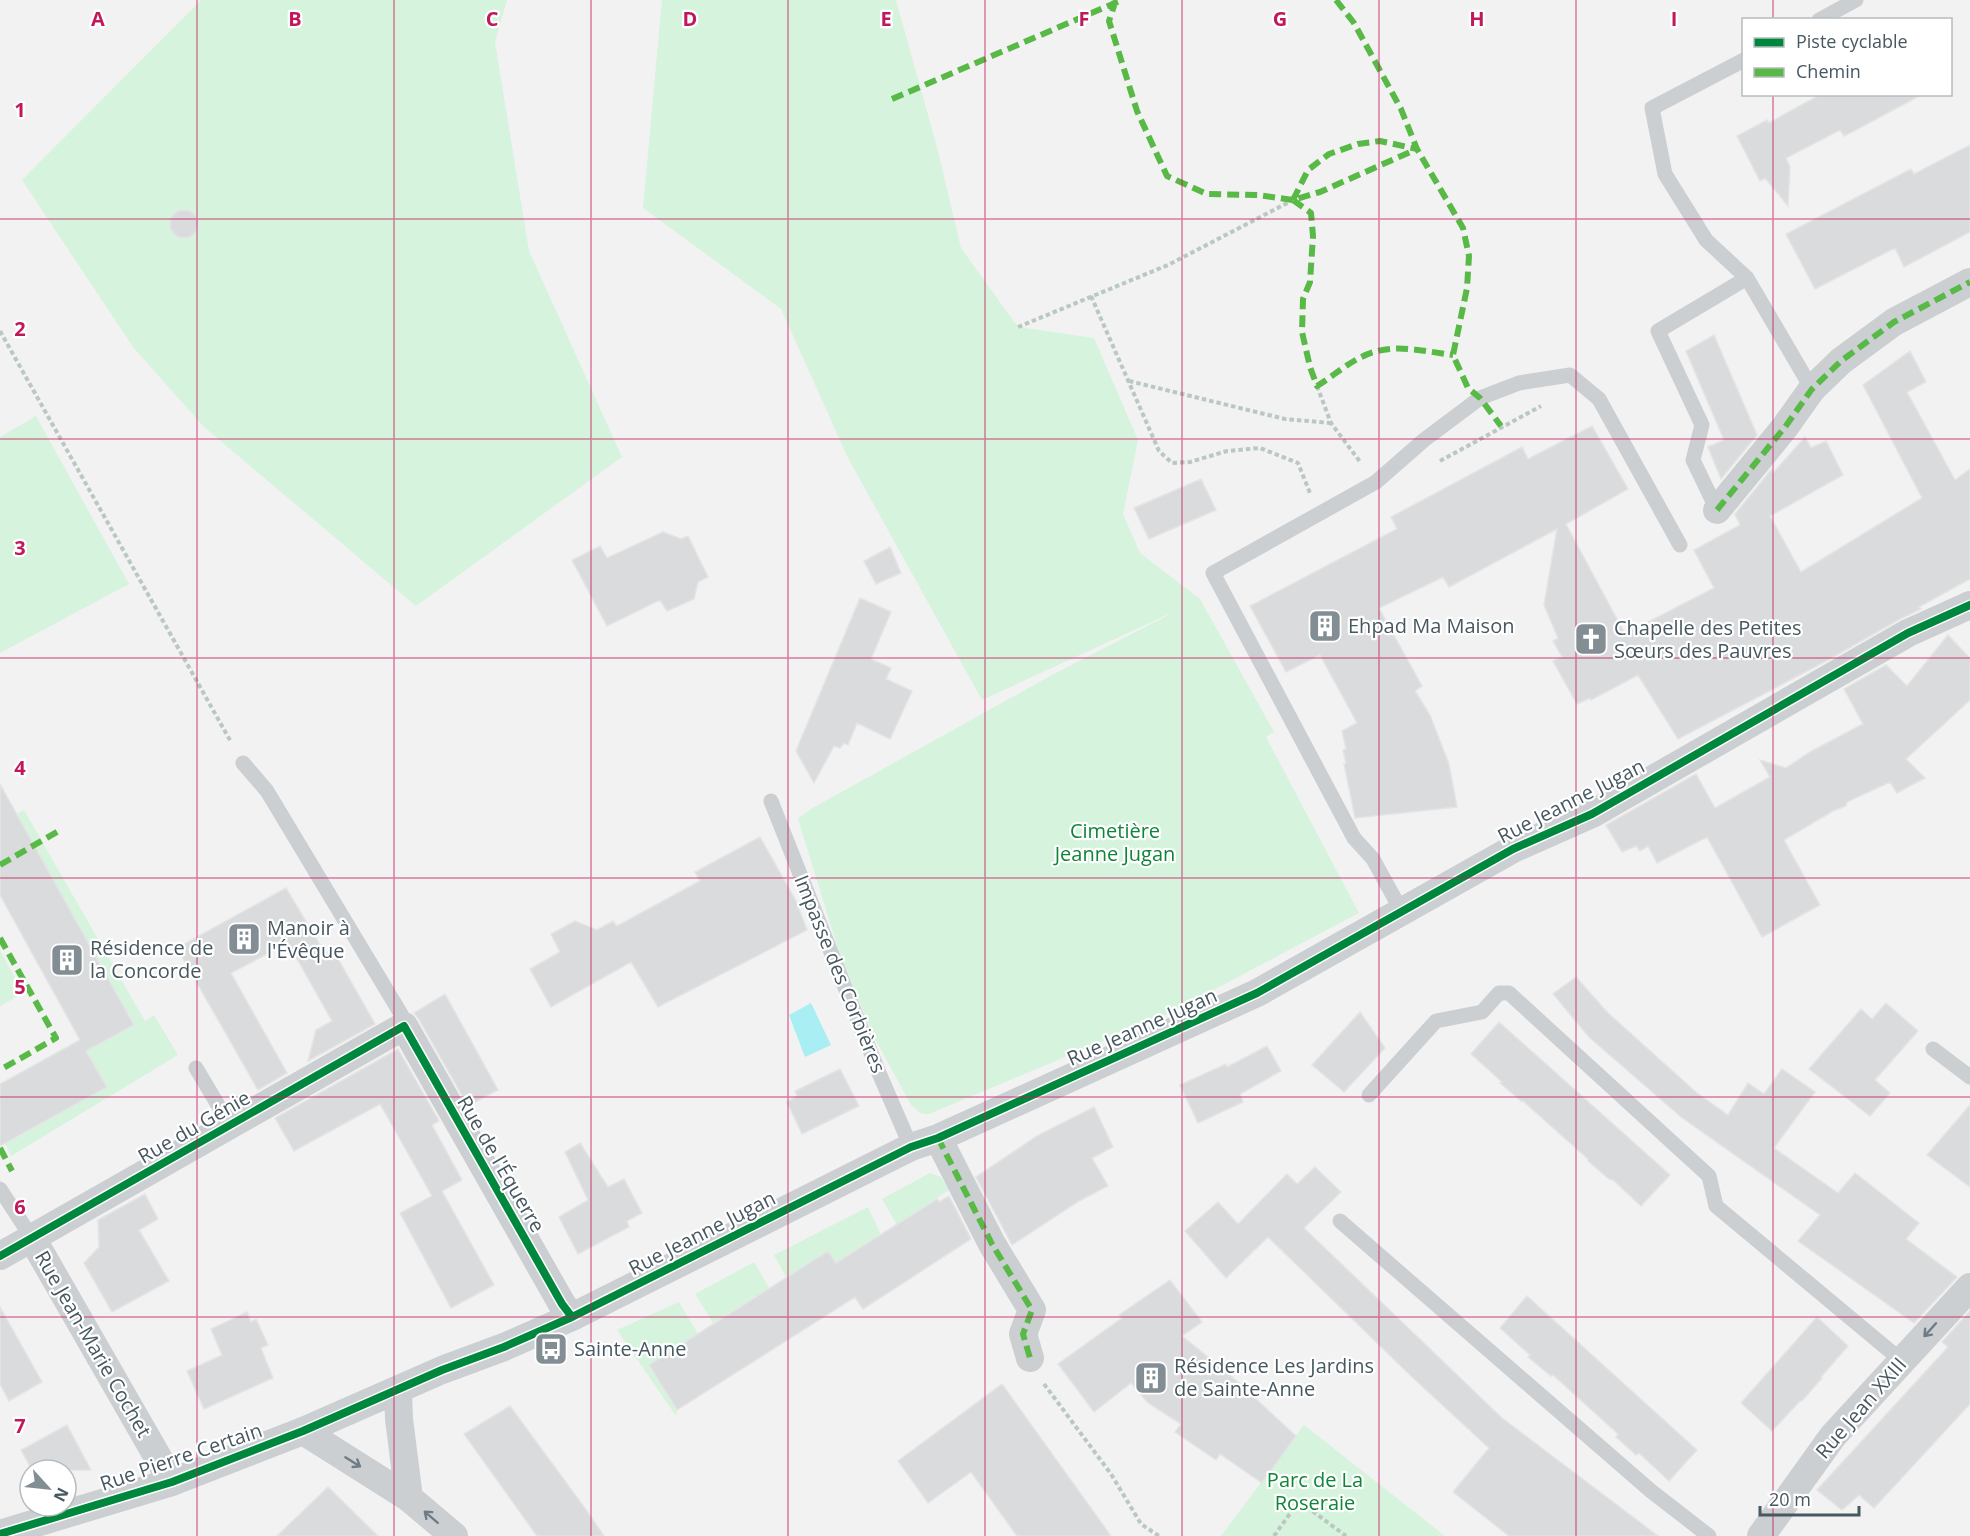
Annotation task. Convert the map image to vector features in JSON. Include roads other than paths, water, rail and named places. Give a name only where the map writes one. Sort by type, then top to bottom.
[{"type":"street","points":[[1717,510],[1785,427],[1812,389],[1841,361],[1894,322],[1970,282]]},
{"type":"street","name":"Rue Jeanne Jugan","points":[[303,1431],[442,1370],[504,1347],[572,1317],[911,1147],[938,1138],[1257,993],[1513,849],[1592,814],[1908,633],[1970,605]]},
{"type":"street","name":"Rue du Génie","points":[[0,1256],[404,1026]]},
{"type":"street","name":"Rue de l'Équerre","points":[[404,1026],[562,1304],[572,1317]]},
{"type":"street","points":[[938,1138],[992,1244],[1032,1310],[1023,1335],[1030,1358]]},
{"type":"street","name":"Rue Jean-Marie Cochet","points":[[32,1238],[172,1482]]},
{"type":"street","name":"Rue Jean XXIII","points":[[1761,1536],[1833,1436],[1970,1287]]},
{"type":"street","points":[[398,1391],[399,1419],[409,1498]]},
{"type":"street","points":[[303,1431],[409,1498],[454,1536]]},
{"type":"street","name":"Rue Pierre Certain","points":[[0,1534],[172,1482],[303,1431]]},
{"type":"lane","points":[[1824,18],[1856,0]]},
{"type":"lane","points":[[1742,61],[1652,108],[1665,174],[1706,240],[1747,278],[1812,389]]},
{"type":"lane","points":[[1717,510],[1693,460],[1702,425],[1658,331],[1747,278]]},
{"type":"lane","points":[[1402,912],[1373,859],[1354,838],[1213,573],[1376,482],[1424,440],[1480,398],[1519,383],[1570,375],[1599,399],[1680,545]]},
{"type":"lane","points":[[243,764],[267,791],[396,1005],[404,1026]]},
{"type":"lane","name":"Impasse des Corbières","points":[[771,801],[879,1073],[911,1147]]},
{"type":"lane","points":[[1369,1095],[1436,1021],[1482,1012],[1499,993],[1509,993],[1709,1176],[1716,1206],[1902,1360]]},
{"type":"lane","points":[[1933,1049],[1970,1077]]},
{"type":"lane","points":[[196,1068],[230,1125]]},
{"type":"lane","points":[[0,1189],[32,1238]]},
{"type":"lane","points":[[1340,1221],[1651,1491],[1709,1536]]},
{"type":"water","points":[[811,1003],[831,1045],[805,1057],[789,1015]]},
{"type":"place","name":"Ehpad Ma Maison","points":[[1325,626]]},
{"type":"place","name":"Chapelle des Petites Sœurs des Pauvres","points":[[1591,639]]},
{"type":"place","name":"Manoir à l'Évêque","points":[[244,939]]},
{"type":"place","name":"Résidence de la Concorde","points":[[67,960]]},
{"type":"place","name":"Sainte-Anne","points":[[551,1349]]},
{"type":"place","name":"Résidence Les Jardins de Sainte-Anne","points":[[1151,1378]]},
{"type":"park label","name":"Cimetière Jeanne Jugan","points":[[1115,842]]},
{"type":"park label","name":"Parc de La Roseraie","points":[[1315,1492]]}]
